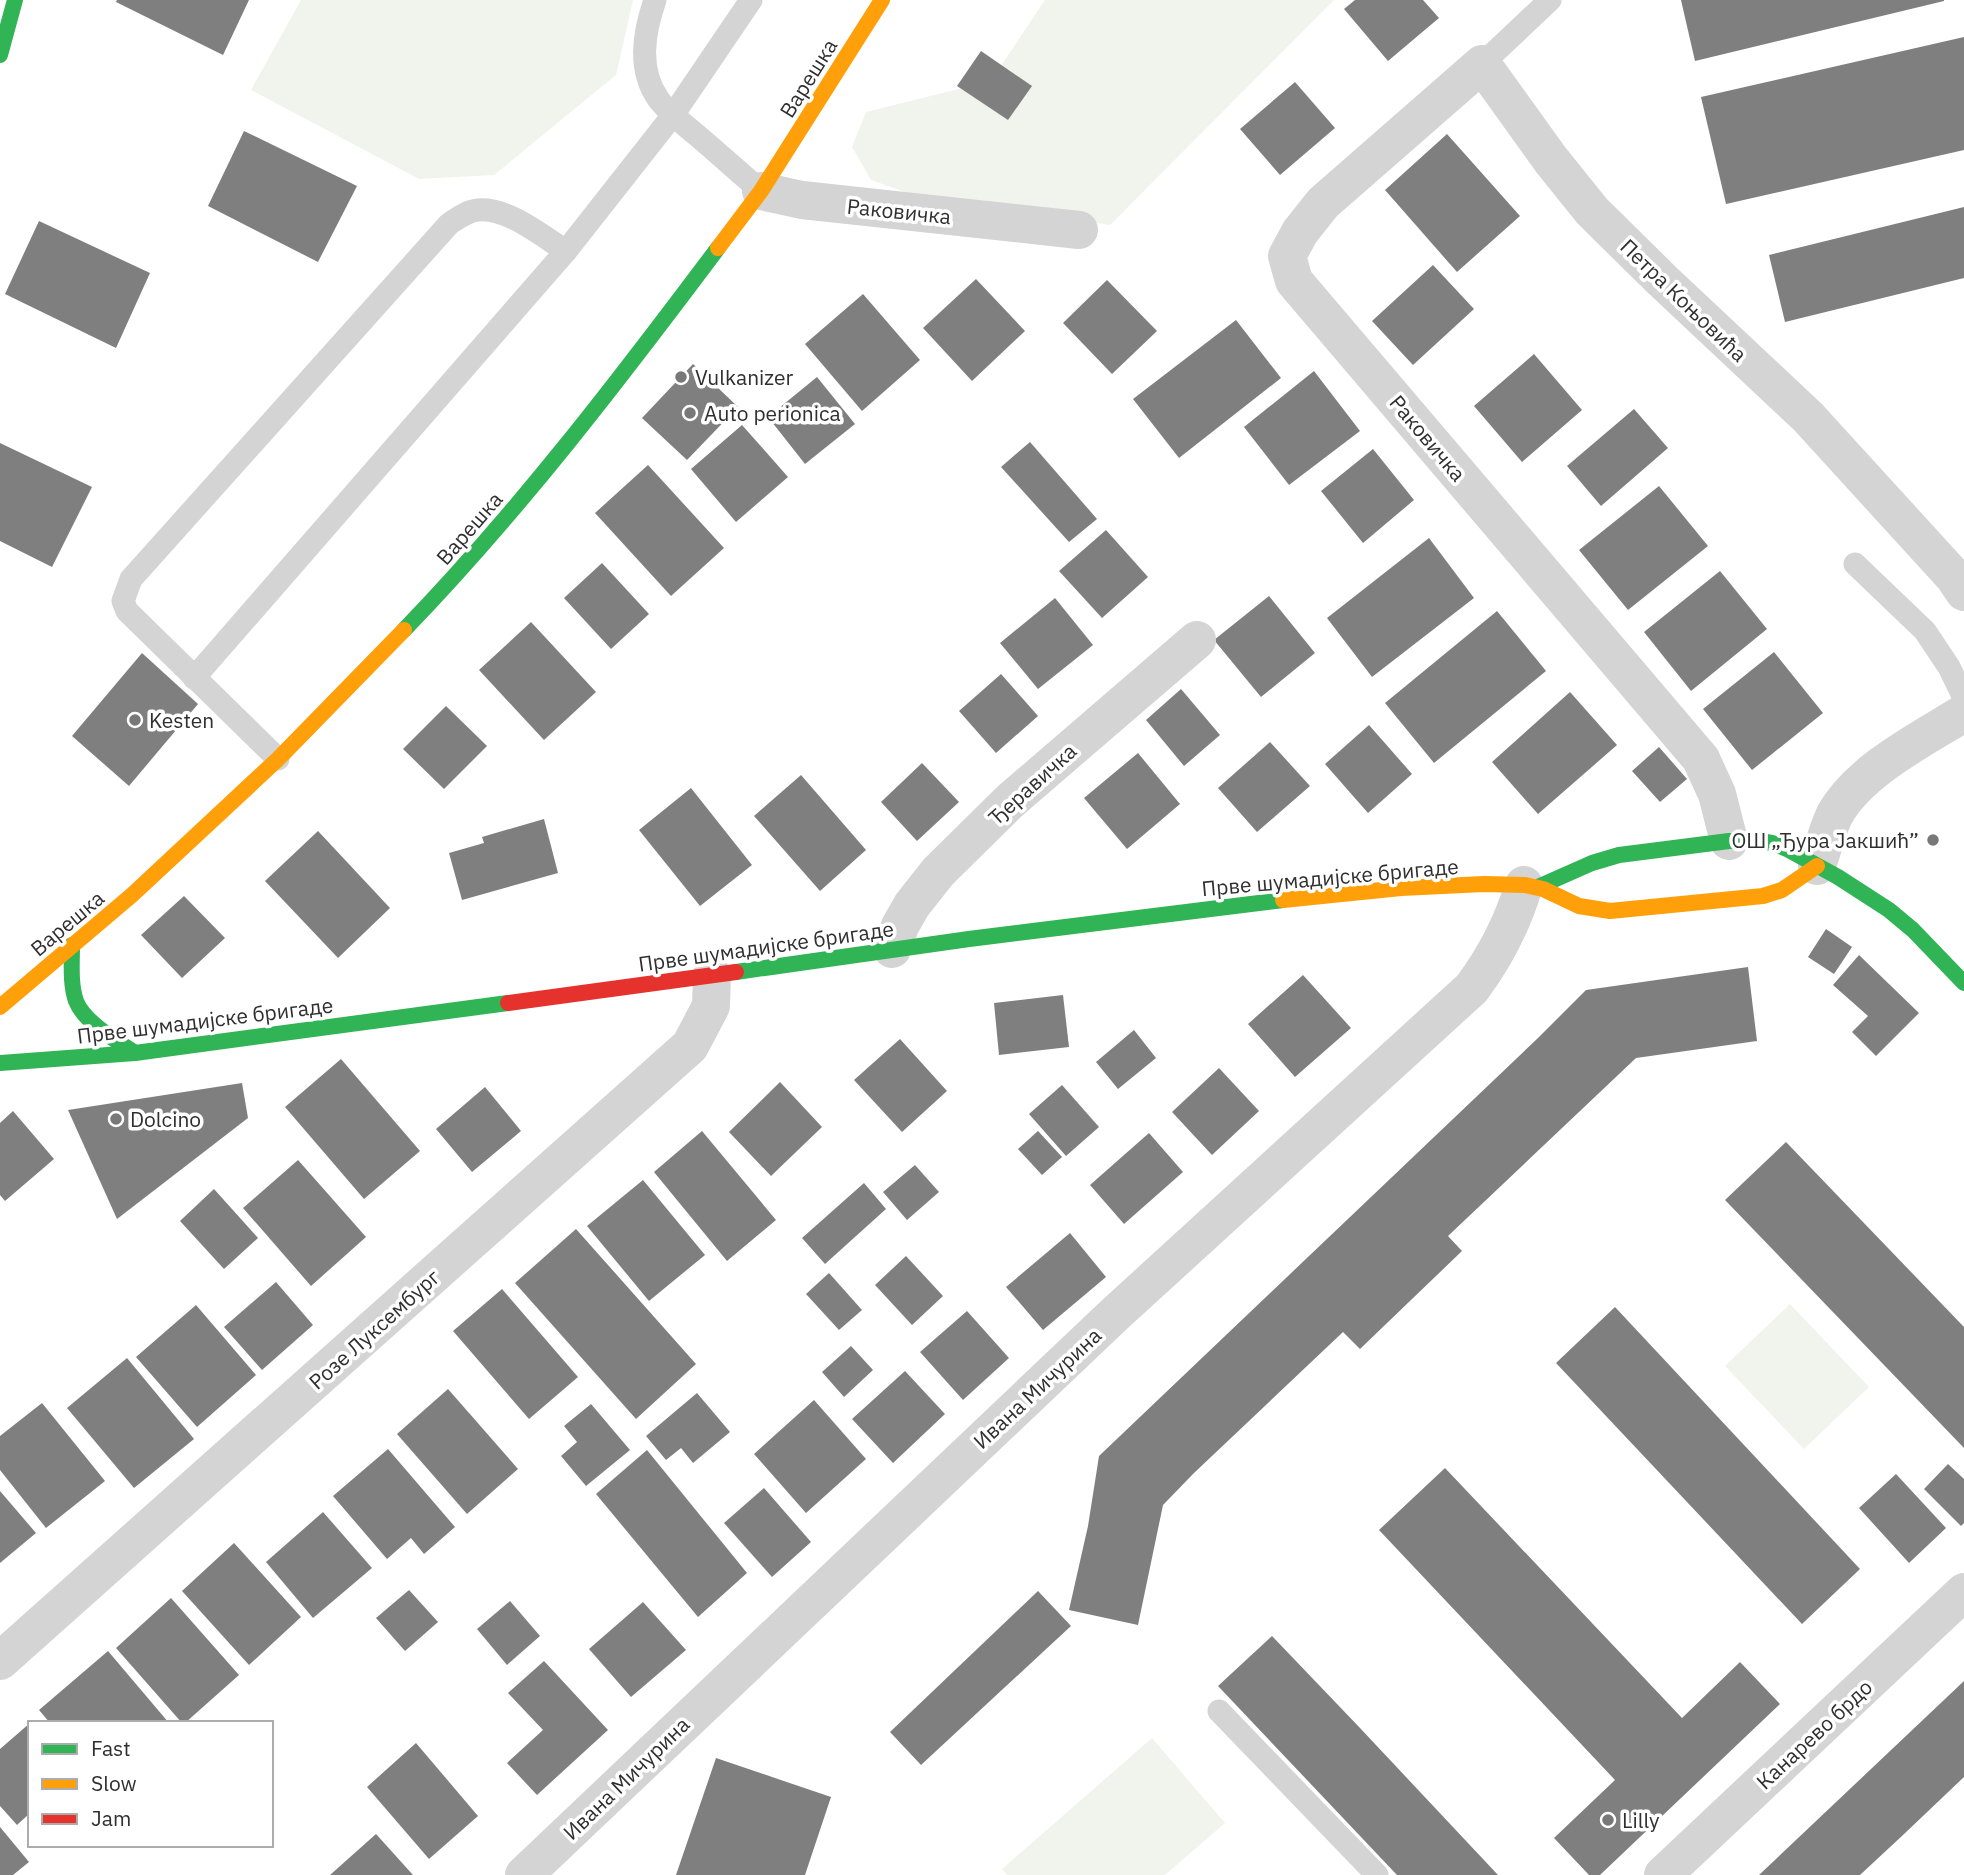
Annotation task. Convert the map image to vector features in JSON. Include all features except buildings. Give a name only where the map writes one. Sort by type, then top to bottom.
[{"type":"street","points":[[0,55],[15,0]]},
{"type":"street","name":"Варешка","points":[[0,1007],[132,895],[278,759],[423,610],[560,455],[634,362],[761,191],[882,0]]},
{"type":"street","name":"Раковичка","points":[[1482,64],[1323,203],[1292,244],[1287,257],[1290,269],[1294,281],[1701,759],[1717,793],[1729,841]]},
{"type":"street","name":"Петра Коњовића","points":[[1482,64],[1551,160],[1592,211],[1662,281],[1808,417],[1964,592]]},
{"type":"street","name":"Раковичка","points":[[761,191],[803,200],[1079,230]]},
{"type":"street","name":"Ђеравичка","points":[[892,949],[900,926],[912,905],[938,872],[1010,802],[1197,640]]},
{"type":"street","points":[[1532,886],[1570,903],[1610,911],[1763,896],[1782,890],[1817,866],[1835,814],[1857,786],[1895,757],[1964,713]]},
{"type":"street","name":"Прве шумадијске бригаде","points":[[0,1063],[135,1053],[1150,916],[1386,889],[1532,886],[1619,855],[1729,841],[1772,843],[1871,897],[1913,930],[1964,983]]},
{"type":"street","name":"Ивана Мичурина","points":[[524,1875],[1104,1324],[1472,988],[1488,967],[1532,886]]},
{"type":"street","points":[[72,946],[72,971],[77,1004],[105,1034],[135,1053]]},
{"type":"street","name":"Розе Луксембург","points":[[0,1661],[690,1046],[710,1006],[712,975]]},
{"type":"street","name":"Канарево брдо","points":[[1662,1875],[1964,1592]]},
{"type":"lane","points":[[655,0],[647,26],[643,55],[652,88],[658,99],[761,191]]},
{"type":"lane","points":[[194,678],[566,251],[673,115],[751,0]]},
{"type":"lane","points":[[1482,64],[1550,0]]},
{"type":"lane","points":[[278,759],[127,611],[123,601],[131,579],[449,224],[477,210],[499,212],[521,222],[566,251]]},
{"type":"lane","points":[[1855,564],[1925,631],[1949,667],[1964,698]]},
{"type":"lane","points":[[1219,1711],[1377,1875]]},
{"type":"shaded area","points":[[301,0],[633,0],[616,75],[494,175],[419,179],[251,90]]},
{"type":"shaded area","points":[[1045,0],[1334,0],[1110,225],[916,196],[871,180],[852,147],[866,112],[991,81]]},
{"type":"shaded area","points":[[1790,1304],[1869,1387],[1804,1449],[1725,1366]]},
{"type":"shaded area","points":[[1152,1738],[1225,1823],[1165,1875],[1007,1875],[1002,1869]]},
{"type":"traffic: fast","points":[[0,55],[15,0]]},
{"type":"traffic: fast","points":[[404,630],[528,492],[718,248]]},
{"type":"traffic: fast","points":[[1540,886],[1592,863],[1619,855],[1729,841],[1772,843],[1838,877],[1889,910],[1913,930],[1964,983]]},
{"type":"traffic: fast","points":[[736,972],[969,939],[1283,900]]},
{"type":"traffic: fast","points":[[72,945],[73,988],[80,1009],[102,1030],[135,1053]]},
{"type":"traffic: fast","points":[[0,1063],[135,1053],[508,1003]]},
{"type":"traffic: slow","points":[[718,248],[761,191],[882,0]]},
{"type":"traffic: slow","points":[[0,1007],[132,895],[278,759],[404,630]]},
{"type":"traffic: slow","points":[[1283,900],[1401,888],[1525,885],[1543,889],[1579,906],[1610,911],[1763,896],[1782,890],[1817,866]]},
{"type":"traffic: jam","points":[[508,1003],[736,972]]},
{"type":"place","name":"Vulkanizer","points":[[681,377]]},
{"type":"place","name":"Auto perionica","points":[[690,413]]},
{"type":"place","name":"Kesten","points":[[135,720]]},
{"type":"place","name":"ОШ „Ђура Јакшић”","points":[[1933,840]]},
{"type":"place","name":"Dolcino","points":[[116,1119]]},
{"type":"place","name":"Lilly","points":[[1608,1820]]}]
